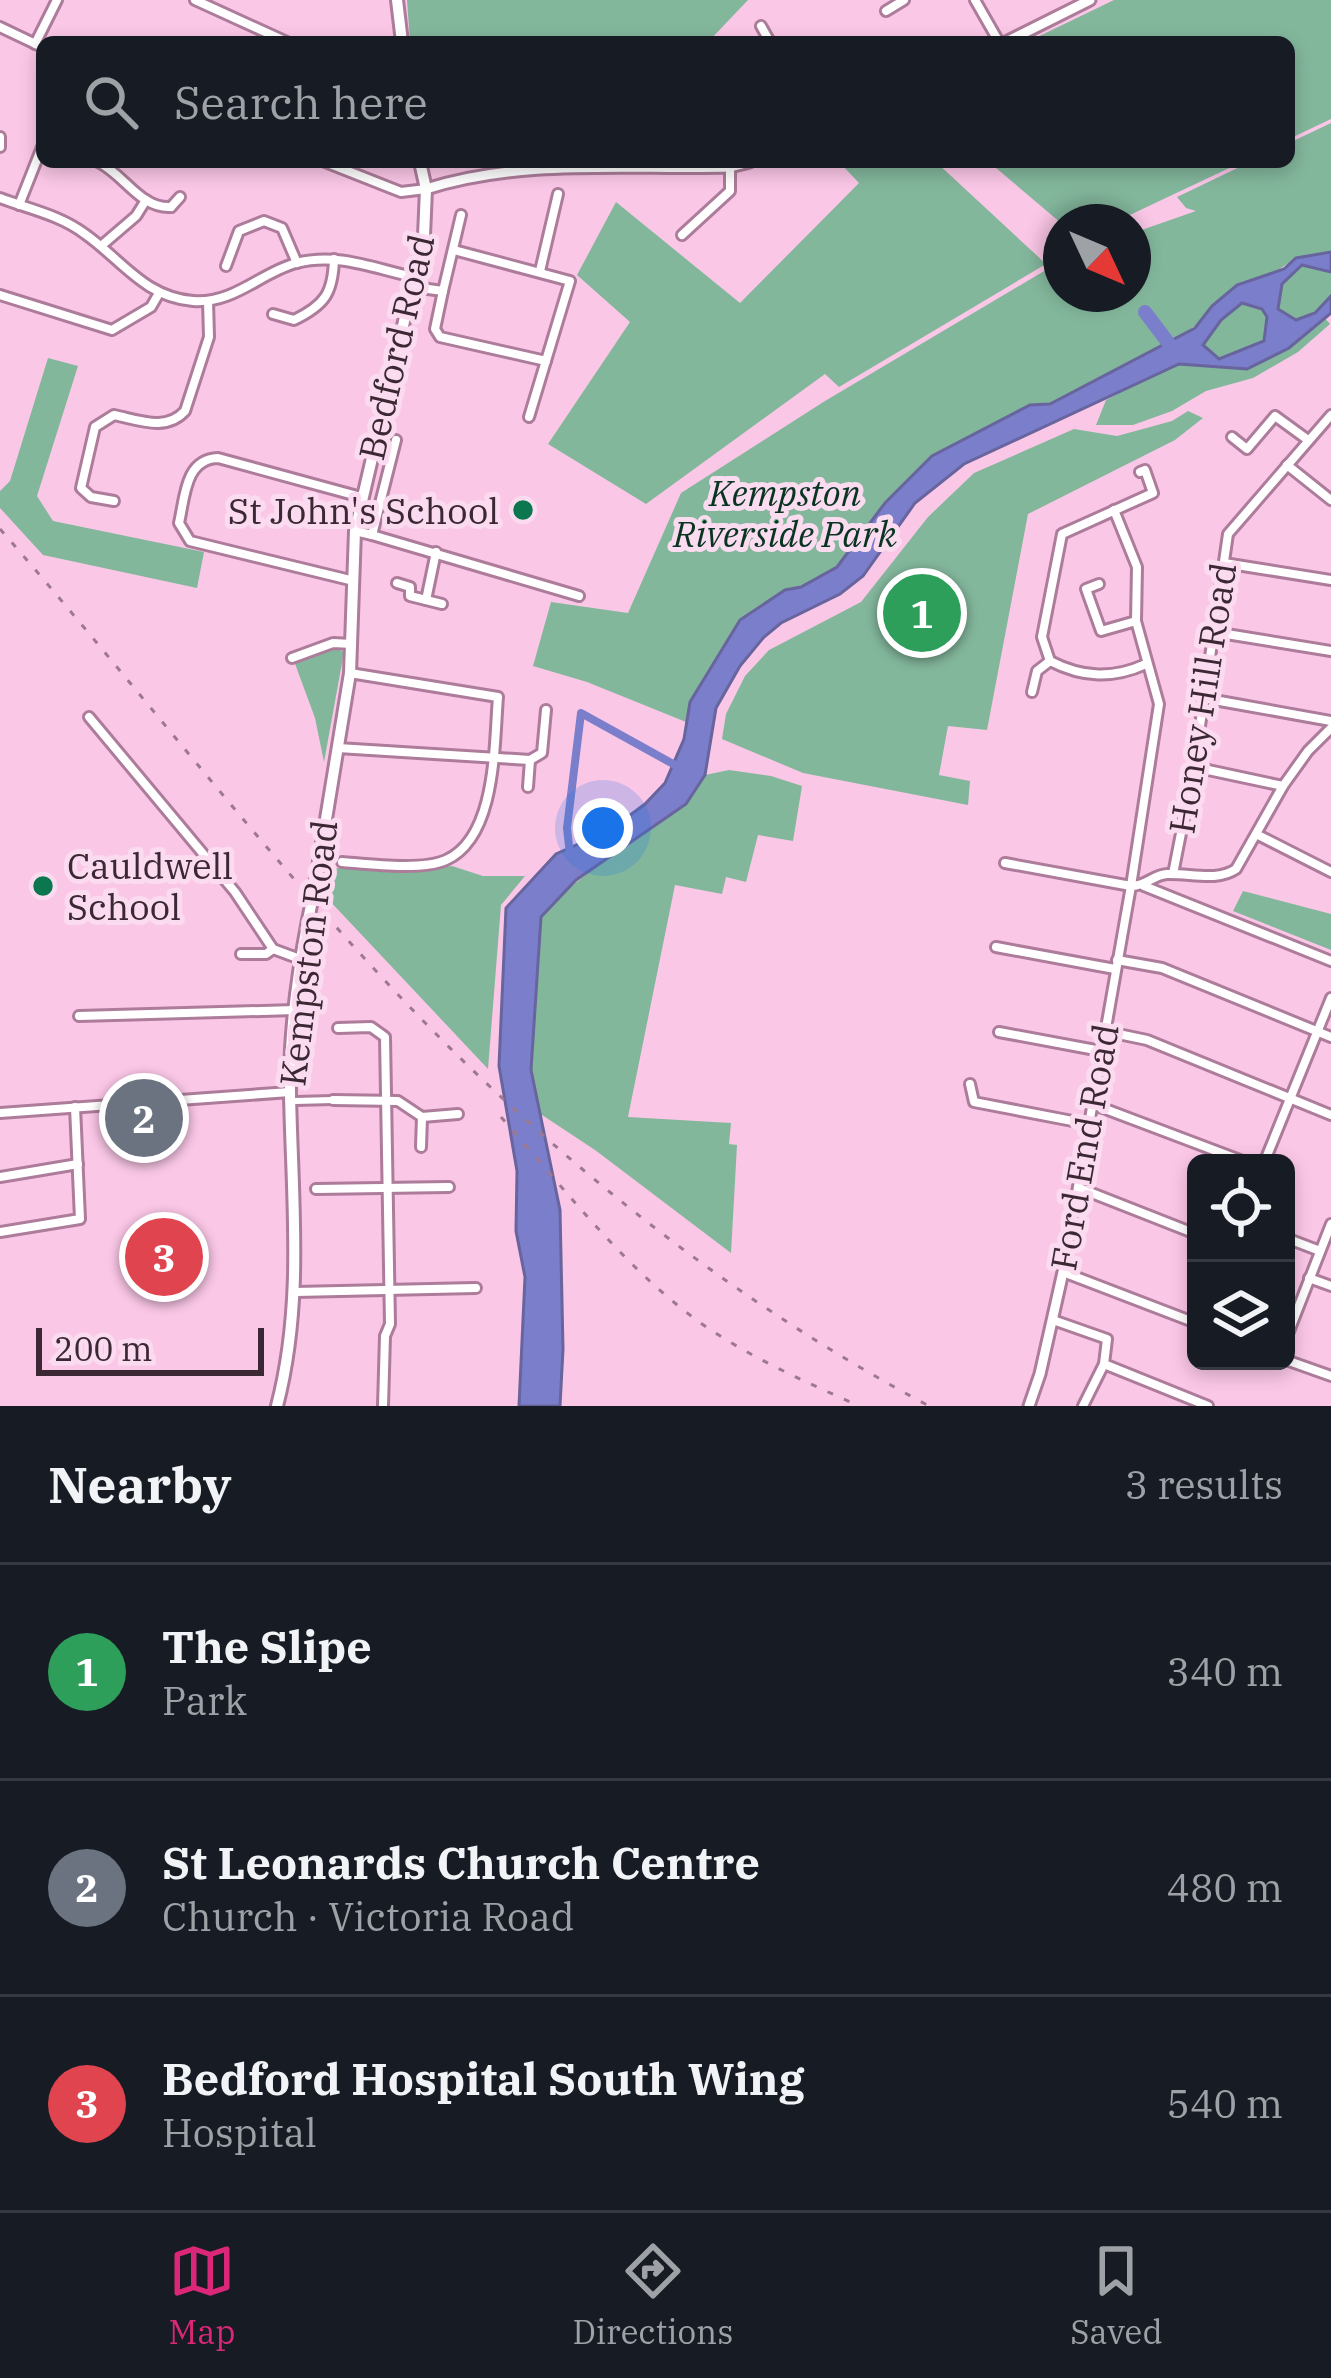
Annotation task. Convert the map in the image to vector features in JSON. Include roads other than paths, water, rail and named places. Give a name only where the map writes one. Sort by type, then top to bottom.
[{"type":"main road","points":[[398,0],[401,36]]},
{"type":"main road","name":"Bedford Road","points":[[352,644],[350,580],[355,531],[424,236],[426,188],[421,168]]},
{"type":"main road","name":"Kempston Road","points":[[279,1405],[295,1292],[295,1010],[352,644]]},
{"type":"street","points":[[43,36],[57,0]]},
{"type":"street","points":[[195,0],[274,36]]},
{"type":"street","points":[[886,11],[904,0]]},
{"type":"street","points":[[975,0],[998,36]]},
{"type":"street","points":[[1015,36],[1090,0]]},
{"type":"street","points":[[760,26],[766,36]]},
{"type":"street","points":[[0,27],[36,44]]},
{"type":"street","points":[[19,205],[36,162]]},
{"type":"street","points":[[108,168],[162,208],[174,211],[179,197]]},
{"type":"street","points":[[340,168],[401,192],[514,171],[676,168]]},
{"type":"street","points":[[682,236],[730,191],[730,168]]},
{"type":"street","points":[[540,271],[558,194]]},
{"type":"street","points":[[0,198],[73,226],[159,293],[208,301],[236,293],[297,262],[334,259],[443,291]]},
{"type":"street","points":[[100,246],[136,216],[146,200]]},
{"type":"street","points":[[461,215],[436,329],[440,337],[546,362]]},
{"type":"street","points":[[226,266],[239,232],[264,221],[282,228],[297,262]]},
{"type":"street","points":[[454,250],[566,278],[571,287],[527,410]]},
{"type":"street","points":[[281,314],[299,318],[322,304],[332,289],[334,259]]},
{"type":"street","points":[[0,296],[112,330],[151,308],[159,293]]},
{"type":"street","points":[[114,502],[101,494],[85,493],[81,481],[94,427],[114,415],[162,424],[178,419],[209,337],[208,301]]},
{"type":"street","name":"Honey Hill Road","points":[[1169,896],[1194,767],[1228,534],[1331,415]]},
{"type":"street","points":[[1232,437],[1247,449],[1275,416],[1308,440]]},
{"type":"street","name":"Bedford Road","points":[[372,535],[396,440]]},
{"type":"street","points":[[350,580],[190,541],[179,524],[193,469],[206,458],[361,497]]},
{"type":"street","points":[[1287,465],[1331,500]]},
{"type":"street","points":[[1140,472],[1145,470],[1153,493],[1069,529],[1058,542],[1042,637],[1051,662],[1075,674],[1122,675],[1146,664]]},
{"type":"street","name":"Ford End Road","points":[[1030,1403],[1053,1320],[1079,1188],[1159,715],[1136,621],[1137,567],[1114,510]]},
{"type":"street","points":[[355,531],[579,596]]},
{"type":"street","points":[[426,600],[436,552]]},
{"type":"street","points":[[1224,563],[1331,580]]},
{"type":"street","points":[[397,583],[410,587],[410,596],[442,604]]},
{"type":"street","points":[[1099,584],[1086,590],[1101,632],[1136,621]]},
{"type":"street","points":[[1214,632],[1331,651]]},
{"type":"street","points":[[292,658],[333,643],[352,644]]},
{"type":"street","points":[[1032,692],[1037,671],[1051,662]]},
{"type":"street","points":[[342,862],[439,863],[451,858],[487,808],[498,697],[350,674]]},
{"type":"street","points":[[1144,886],[1162,875],[1230,874],[1240,865],[1283,786],[1331,724],[1203,698]]},
{"type":"street","points":[[338,748],[530,760],[542,753],[546,710]]},
{"type":"street","points":[[89,717],[235,892],[273,949],[300,959]]},
{"type":"street","points":[[528,787],[530,760]]},
{"type":"street","points":[[1194,767],[1283,786]]},
{"type":"street","points":[[1258,835],[1331,872]]},
{"type":"street","points":[[1005,863],[1144,886],[1331,962]]},
{"type":"street","points":[[996,947],[1162,968],[1331,1037]]},
{"type":"street","points":[[241,954],[266,954],[273,949]]},
{"type":"street","points":[[1268,1154],[1331,998]]},
{"type":"street","points":[[79,1016],[295,1010]]},
{"type":"street","points":[[338,1028],[371,1027],[385,1037],[389,1289],[383,1406]]},
{"type":"street","points":[[1104,1031],[1147,1040],[1331,1114]]},
{"type":"street","points":[[999,1032],[1101,1051]]},
{"type":"street","points":[[970,1084],[974,1102],[1088,1124]]},
{"type":"street","points":[[0,1114],[293,1096],[406,1103],[422,1117],[458,1114]]},
{"type":"street","points":[[1092,1104],[1224,1154]]},
{"type":"street","points":[[0,1232],[80,1219],[75,1107]]},
{"type":"street","points":[[422,1117],[422,1147]]},
{"type":"street","points":[[0,1177],[78,1164]]},
{"type":"street","points":[[316,1189],[449,1187]]},
{"type":"street","points":[[1079,1188],[1187,1230]]},
{"type":"street","points":[[1295,1316],[1331,1224]]},
{"type":"street","points":[[1295,1241],[1320,1251]]},
{"type":"street","points":[[1063,1272],[1187,1320]]},
{"type":"street","points":[[1310,1278],[1331,1286]]},
{"type":"street","points":[[295,1292],[476,1288]]},
{"type":"street","points":[[1053,1320],[1107,1339],[1104,1364],[1084,1406]]},
{"type":"street","points":[[1295,1363],[1331,1376]]},
{"type":"street","points":[[1104,1364],[1208,1406]]},
{"type":"water","points":[[1331,252],[1331,272],[1302,265],[1282,284],[1278,309],[1296,320],[1315,313],[1331,296],[1331,313],[1289,348],[1247,369],[1179,364],[964,464],[915,503],[863,576],[840,594],[781,623],[740,666],[716,708],[705,775],[686,804],[576,880],[541,917],[531,1070],[560,1210],[563,1349],[560,1406],[519,1406],[525,1277],[516,1231],[517,1171],[499,1066],[506,908],[556,854],[610,830],[665,783],[684,739],[690,702],[740,620],[785,590],[801,587],[837,567],[885,503],[932,456],[1030,405],[1050,404],[1195,328],[1237,285],[1284,269],[1296,258]],"holes":[[[1242,303],[1262,309],[1267,317],[1264,341],[1219,359],[1203,345],[1221,320]]]},
{"type":"waterway","points":[[1145,312],[1176,353],[1179,350]]},
{"type":"waterway","points":[[570,855],[567,828],[581,713],[684,770]]},
{"type":"railway","points":[[0,529],[327,917],[497,1093],[612,1194],[734,1286],[797,1329],[929,1406]]},
{"type":"railway","points":[[501,1117],[596,1226],[674,1302],[740,1348],[859,1406]]},
{"type":"place","name":"St John's School","points":[[523,510]]},
{"type":"place","name":"The Slipe","points":[[922,613]]},
{"type":"place","name":"Cauldwell School","points":[[43,886]]},
{"type":"place","name":"St Leonards Church Centre","points":[[144,1118]]},
{"type":"place","name":"Bedford Hospital South Wing","points":[[164,1257]]},
{"type":"park label","name":"Kempston Riverside Park","points":[[785,512]]}]
